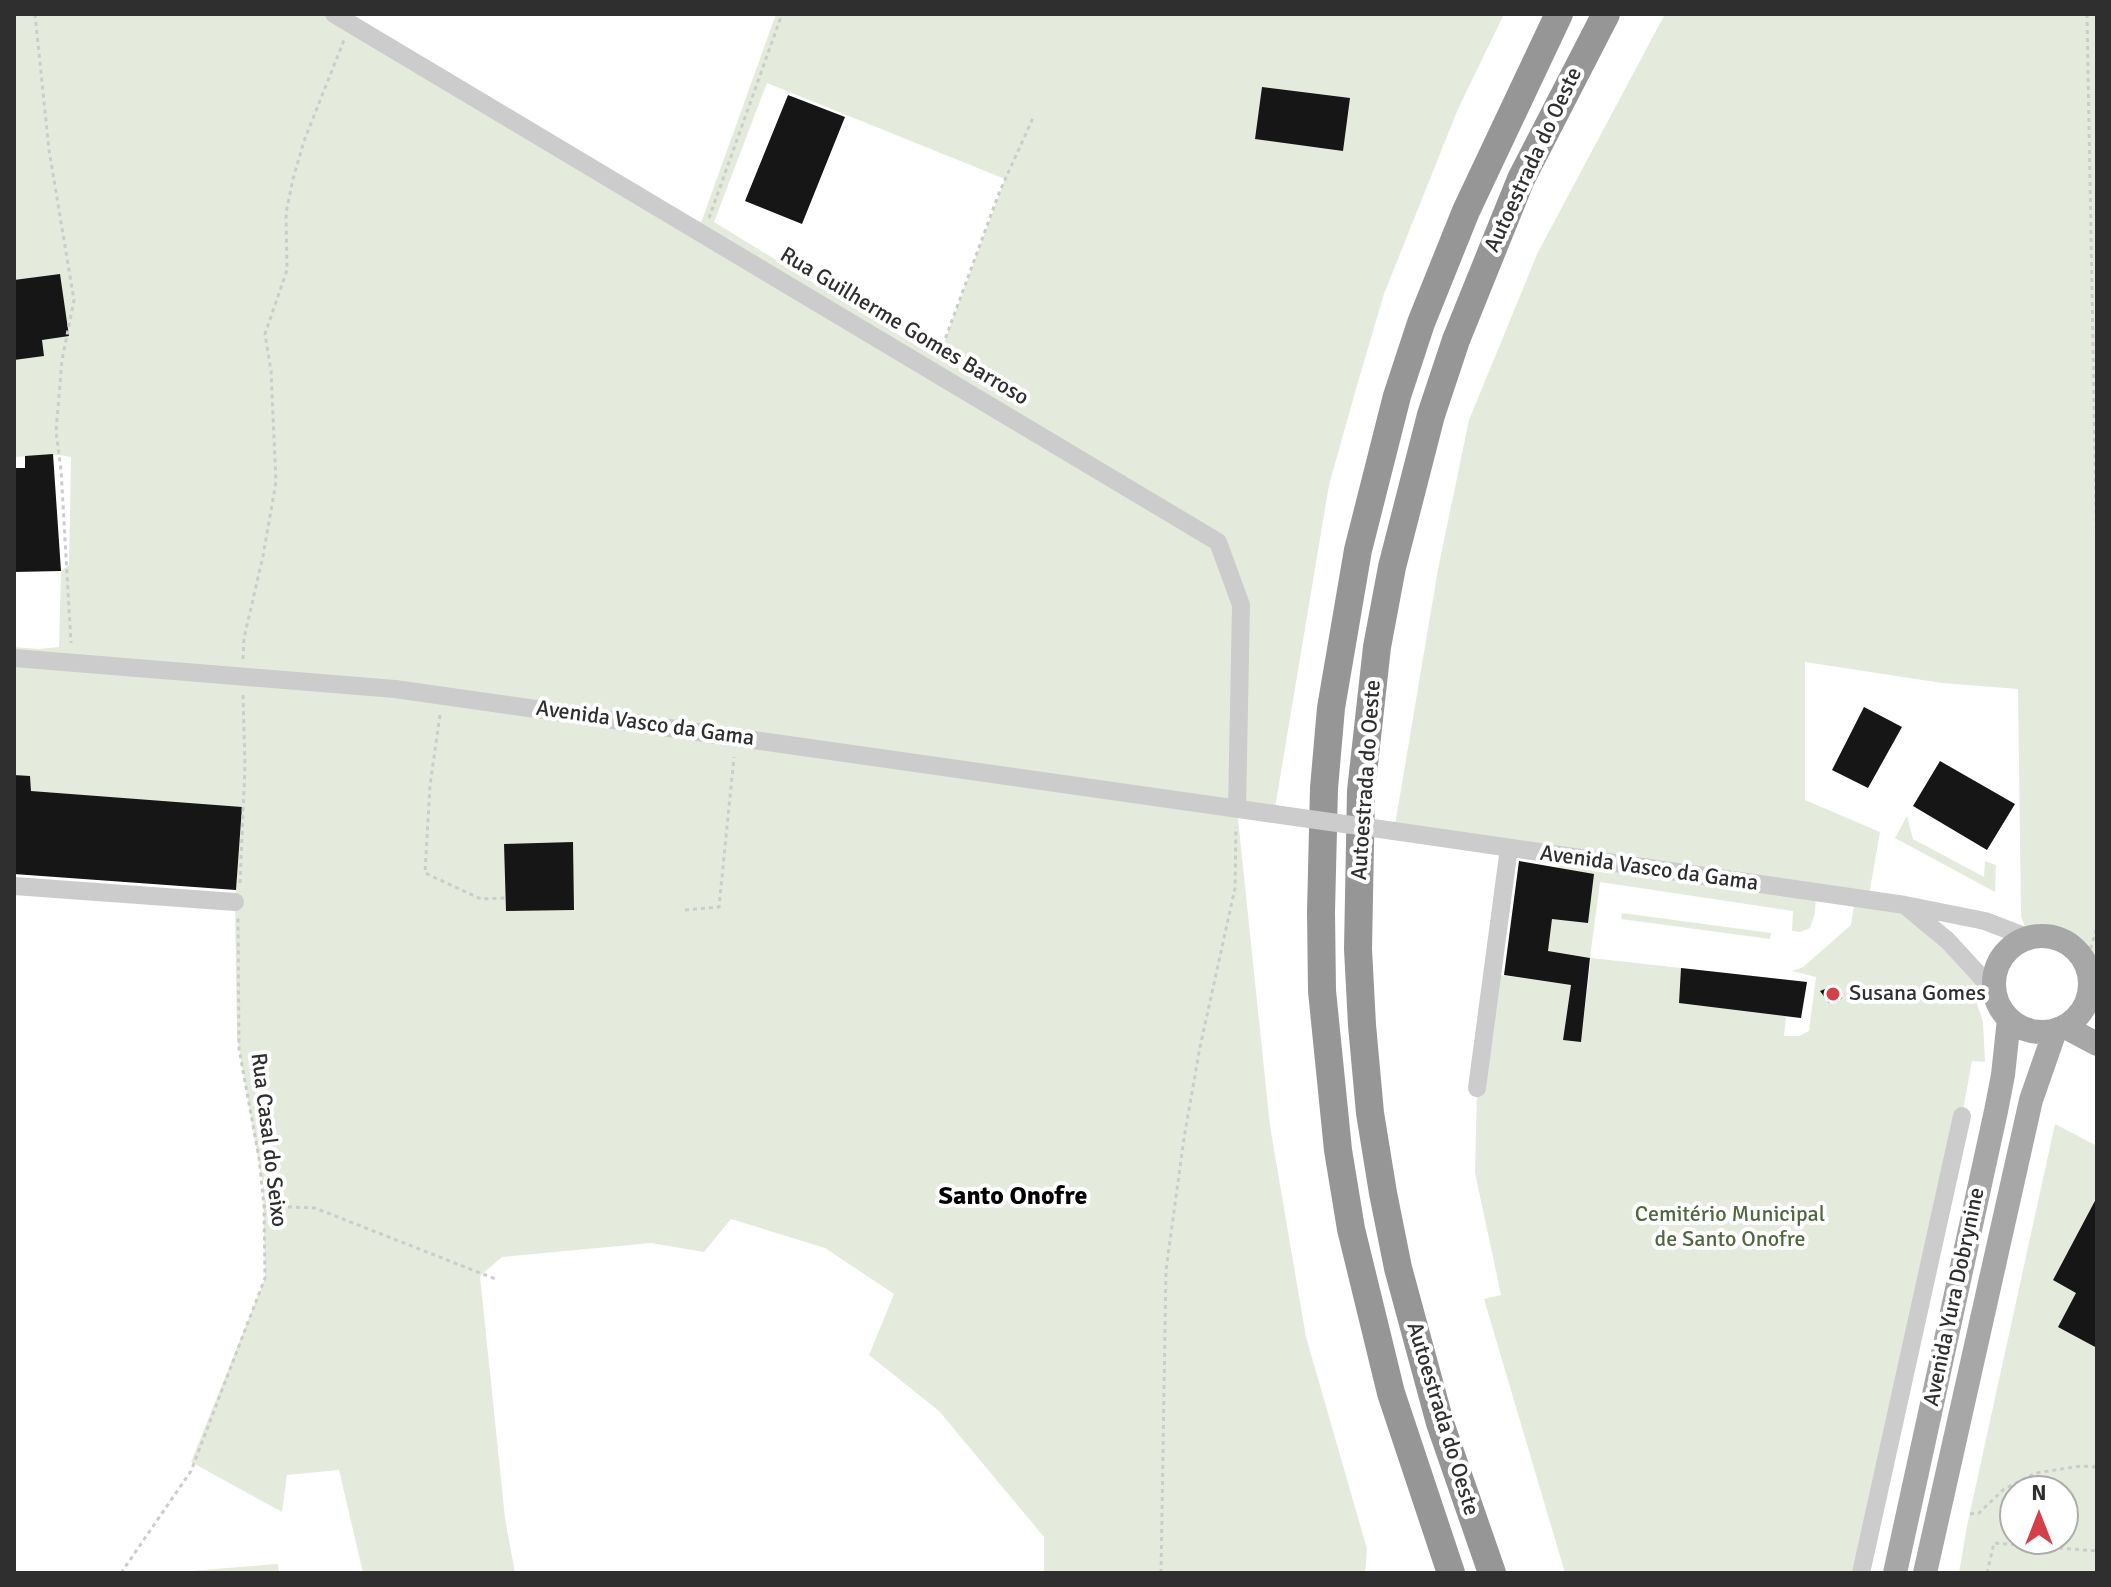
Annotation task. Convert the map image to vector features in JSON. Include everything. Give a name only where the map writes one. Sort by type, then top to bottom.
[{"type":"highway","name":"Autoestrada do Oeste","points":[[1451,1573],[1391,1393],[1351,1229],[1338,1150],[1322,991],[1324,788],[1331,708],[1355,563],[1397,396],[1421,323],[1466,211],[1559,14]]},
{"type":"highway","name":"Autoestrada do Oeste","points":[[1492,1573],[1436,1410],[1398,1268],[1383,1193],[1370,1113],[1362,1025],[1358,949],[1361,791],[1377,647],[1392,567],[1431,415],[1456,340],[1521,179],[1606,14]]},
{"type":"main road","points":[[2060,1029],[2077,1018],[2085,1006],[2090,993],[2092,966],[2062,940],[2040,936],[2016,943],[1998,964],[1994,991],[2001,1011],[2030,1031],[2060,1029],[2097,1044]]},
{"type":"main road","name":"Avenida Yura Dobrynine","points":[[1895,1573],[1996,1111],[2009,1019]]},
{"type":"main road","name":"Avenida Yura Dobrynine","points":[[1925,1573],[2031,1100],[2060,1029]]},
{"type":"street","name":"Rua Guilherme Gomes Barroso","points":[[342,19],[1218,542],[1241,605],[1237,809]]},
{"type":"street","name":"Avenida Vasco da Gama","points":[[14,658],[384,688],[443,696],[1905,905],[1985,921],[2029,938]]},
{"type":"street","points":[[1477,1088],[1509,848]]},
{"type":"street","points":[[14,886],[237,907]]},
{"type":"street","points":[[1905,905],[1948,941],[1994,991]]},
{"type":"street","points":[[1861,1573],[1962,1116]]},
{"type":"path","points":[[35,14],[49,150],[74,300],[62,360],[56,431],[72,663]]},
{"type":"path","points":[[703,235],[782,14]]},
{"type":"path","points":[[2087,14],[2097,567]]},
{"type":"path","points":[[240,883],[245,766],[244,638],[276,482],[271,371],[265,334],[287,270],[286,213],[293,179],[304,141],[337,61],[342,19]]},
{"type":"path","points":[[933,372],[999,193],[1033,118]]},
{"type":"path","points":[[443,696],[430,785],[425,873],[481,899],[505,898]]},
{"type":"path","points":[[685,910],[719,907],[736,737]]},
{"type":"path","points":[[1161,1573],[1166,1270],[1197,1062],[1235,888],[1237,809]]},
{"type":"path","name":"Rua Casal do Seixo","points":[[121,1573],[191,1471],[265,1278],[264,1206],[259,1158],[239,1049],[237,907]]},
{"type":"path","points":[[2092,966],[2097,927]]},
{"type":"path","points":[[264,1206],[315,1208],[498,1280]]},
{"type":"path","points":[[1970,1514],[1979,1513],[2004,1489],[2036,1473],[2081,1466],[2097,1467]]},
{"type":"path","points":[[1987,1573],[1994,1543],[2097,1551]]},
{"type":"green space","points":[[14,14],[334,14],[698,231],[776,14],[1504,14],[1458,109],[1384,294],[1356,389],[1329,485],[1274,814],[1237,809],[1270,1126],[1306,1337],[1367,1549],[1365,1573],[1044,1573],[1044,1537],[939,1411],[869,1355],[894,1294],[825,1248],[731,1219],[704,1252],[651,1243],[502,1257],[480,1276],[505,1518],[515,1573],[363,1573],[339,1470],[287,1475],[282,1512],[191,1462],[265,1278],[263,1186],[237,1038],[235,902],[242,808],[31,791],[30,777],[14,775],[14,647],[59,647],[61,571],[69,565],[71,457],[14,457]],"holes":[[[767,83],[1005,179],[938,359],[714,222]]]},
{"type":"green space","name":"Cemitério Municipal de Santo Onofre","points":[[1665,14],[2097,14],[2097,969],[2086,964],[2080,954],[2062,940],[2040,936],[2029,938],[2021,916],[2018,689],[1942,683],[1805,662],[1805,800],[1880,832],[1868,901],[1905,905],[1987,985],[1971,985],[1983,1022],[1985,1062],[1972,1061],[1861,1573],[1565,1573],[1484,1299],[1501,1295],[1475,1173],[1477,1088],[1492,974],[1571,985],[1563,1039],[1581,1041],[1591,958],[1807,982],[1801,1018],[1786,1017],[1784,1036],[1799,1036],[1809,1031],[1816,977],[1792,971],[1803,967],[1851,925],[1855,899],[1816,894],[1810,928],[1800,932],[1792,931],[1793,911],[1600,882],[1590,958],[1548,951],[1560,856],[1394,831],[1438,569],[1469,420],[1538,252]]},
{"type":"green space","points":[[1907,816],[1913,839],[1984,877],[1985,861],[1996,865],[1995,892],[1895,838]]},
{"type":"green space","points":[[1622,913],[1771,933],[1770,939],[1621,919]]},
{"type":"green space","points":[[2055,1124],[2097,1146],[2097,1573],[1959,1573]]},
{"type":"green space","points":[[277,1564],[279,1573],[166,1573]]},
{"type":"building","points":[[1262,87],[1350,98],[1343,151],[1255,139]]},
{"type":"building","points":[[788,95],[845,117],[802,224],[745,201]]},
{"type":"building","points":[[60,274],[69,336],[42,340],[44,356],[14,360],[14,280]]},
{"type":"building","points":[[53,454],[61,571],[14,572],[14,468],[25,468],[25,456]]},
{"type":"building","points":[[1864,707],[1902,727],[1868,788],[1832,770]]},
{"type":"building","points":[[1940,761],[2015,804],[1987,850],[1913,806]]},
{"type":"building","points":[[14,775],[30,776],[31,791],[242,807],[236,890],[14,874]]},
{"type":"building","points":[[573,842],[574,910],[506,911],[504,844]]},
{"type":"building","points":[[1519,861],[1594,874],[1588,923],[1552,919],[1548,951],[1590,958],[1581,1042],[1563,1040],[1571,985],[1504,975]]},
{"type":"building","points":[[1681,968],[1807,982],[1801,1018],[1679,1003]]},
{"type":"building","name":"Susana Gomes","points":[[1830,987],[1840,989],[1842,998],[1838,1002],[1829,1003],[1820,991]]},
{"type":"building","points":[[2097,1197],[2097,1348],[2058,1327],[2076,1293],[2053,1280]]},
{"type":"place","name":"Susana Gomes","points":[[1833,994]]},
{"type":"district","name":"Santo Onofre","points":[[1013,1197]]}]
